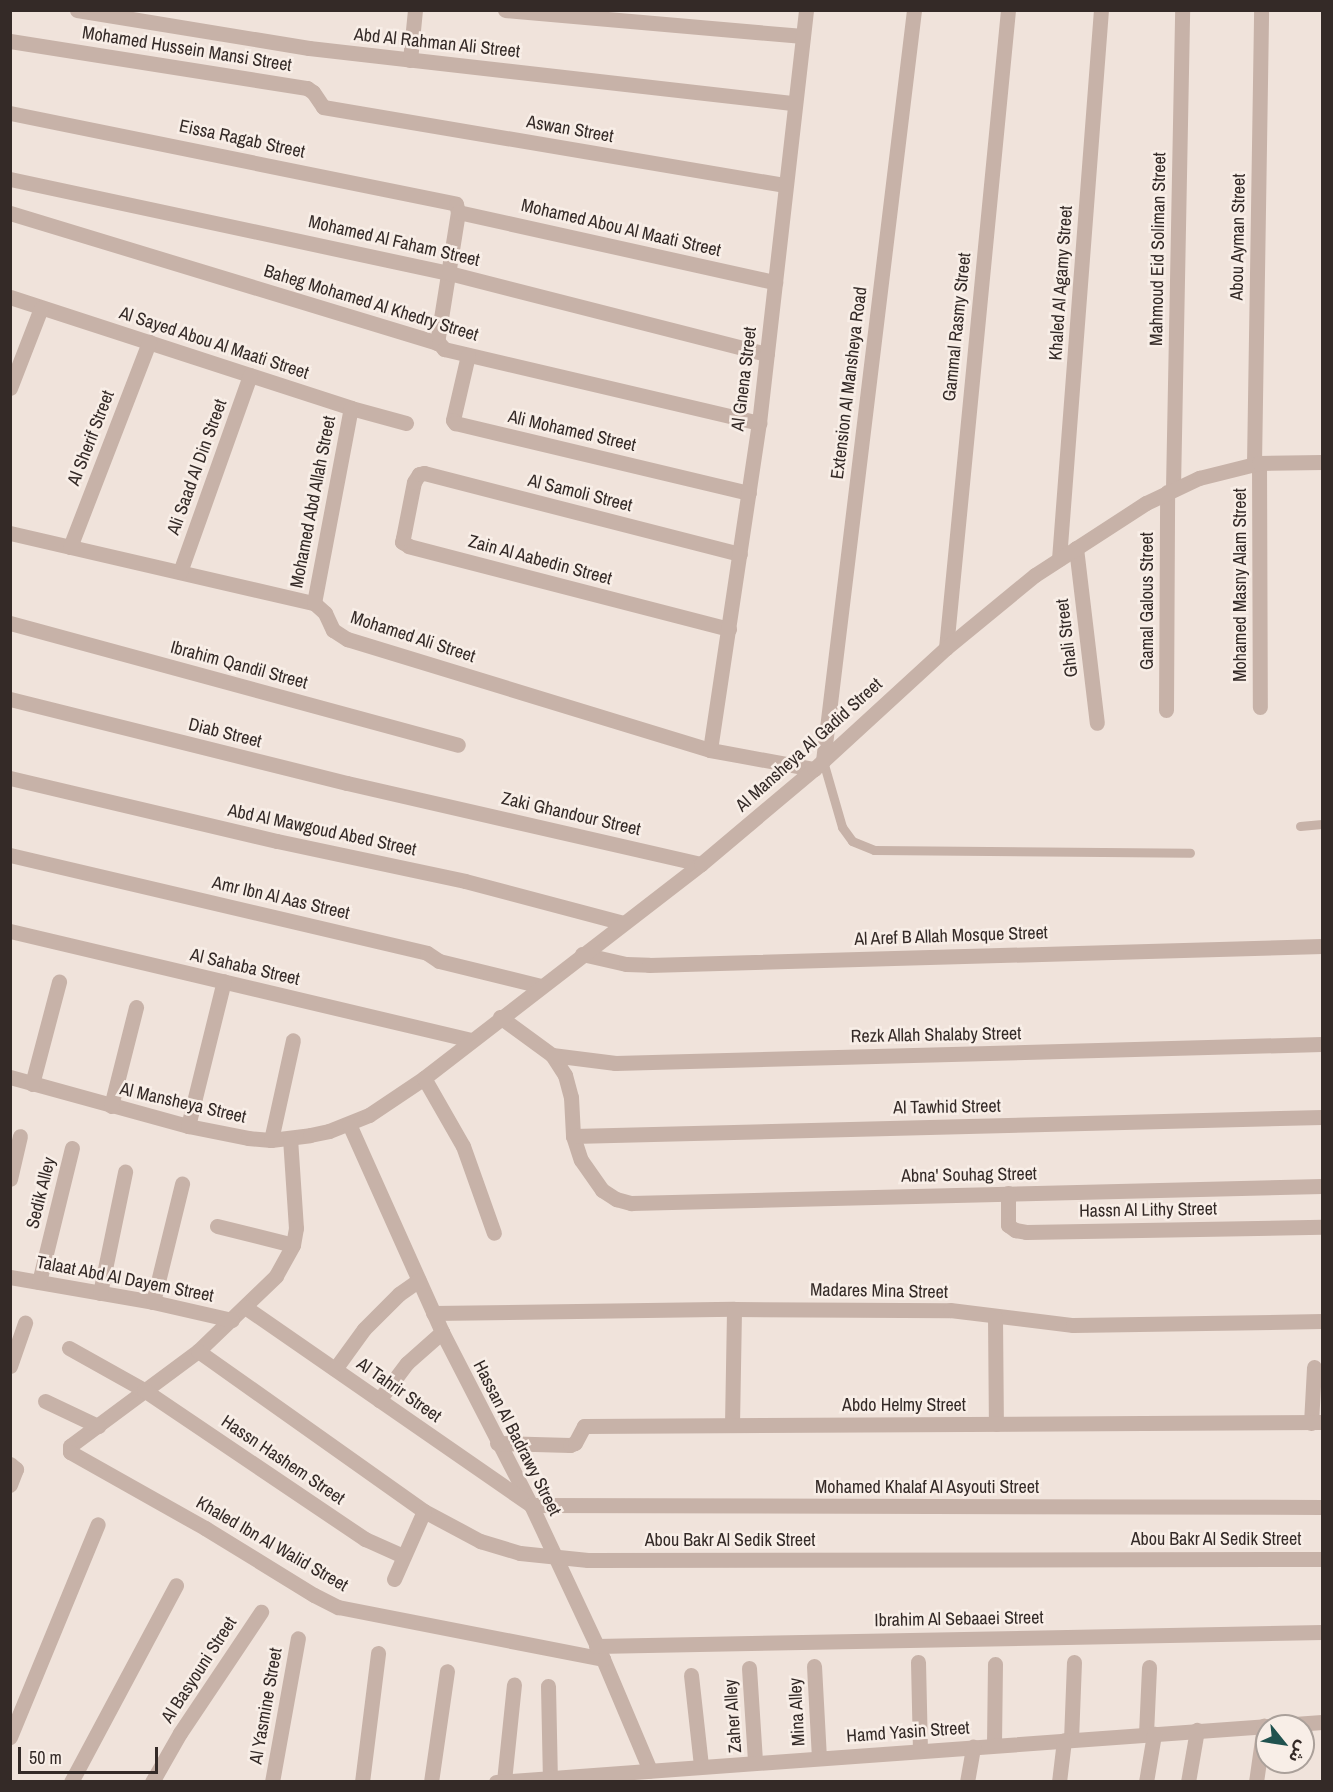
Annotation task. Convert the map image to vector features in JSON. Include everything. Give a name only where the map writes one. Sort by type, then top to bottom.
[{"type":"street","name":"Abd Al Rahman Ali Street","points":[[77,10],[309,48],[794,103]]},
{"type":"street","points":[[410,60],[415,10]]},
{"type":"street","points":[[505,10],[803,36]]},
{"type":"street","name":"Al Gnena Street","points":[[710,750],[759,423],[806,10]]},
{"type":"street","name":"Extension Al Mansheya Road","points":[[818,765],[914,10]]},
{"type":"street","name":"Gammal Rasmy Street","points":[[946,648],[1008,10]]},
{"type":"street","name":"Khaled Al Agamy Street","points":[[1059,559],[1101,10]]},
{"type":"street","name":"Mahmoud Eid Soliman Street","points":[[1170,490],[1182,10]]},
{"type":"street","name":"Abou Ayman Street","points":[[1256,464],[1261,10]]},
{"type":"street","name":"Mohamed Hussein Mansi Street","points":[[10,41],[307,88],[313,92],[323,107],[348,111]]},
{"type":"street","name":"Aswan Street","points":[[348,111],[785,185]]},
{"type":"street","name":"Eissa Ragab Street","points":[[10,113],[453,202],[458,206],[458,212]]},
{"type":"street","name":"Mohamed Al Faham Street","points":[[10,179],[449,273],[767,354]]},
{"type":"street","points":[[437,343],[458,212]]},
{"type":"street","name":"Mohamed Abou Al Maati Street","points":[[458,212],[775,282]]},
{"type":"street","name":"Baheg Mohamed Al Khedry Street","points":[[10,213],[437,343],[444,350],[759,423]]},
{"type":"street","name":"Al Sayed Abou Al Maati Street","points":[[10,297],[351,408],[406,423]]},
{"type":"street","points":[[10,388],[41,308]]},
{"type":"street","name":"Al Sherif Street","points":[[70,548],[149,342]]},
{"type":"street","name":"Ali Mohamed Street","points":[[468,354],[453,418],[454,423],[749,493]]},
{"type":"street","name":"Ali Saad Al Din Street","points":[[180,572],[250,375]]},
{"type":"street","name":"Mohamed Abd Allah Street","points":[[314,603],[351,408]]},
{"type":"street","name":"Al Mansheya Al Gadid Street","points":[[349,1124],[388,1104],[424,1078],[500,1017],[701,864],[818,765],[946,648],[1035,575],[1170,490],[1225,470],[1256,464],[1281,461],[1323,462]]},
{"type":"street","name":"Mohamed Masny Alam Street","points":[[1256,464],[1260,706]]},
{"type":"street","name":"Al Samoli Street","points":[[414,482],[419,474],[428,474],[740,555]]},
{"type":"street","name":"Zain Al Aabedin Street","points":[[414,482],[403,538],[405,545],[729,629]]},
{"type":"street","name":"Gamal Galous Street","points":[[1166,710],[1170,490]]},
{"type":"street","points":[[10,533],[314,603]]},
{"type":"street","name":"Ghali Street","points":[[1076,548],[1097,723]]},
{"type":"street","name":"Mohamed Ali Street","points":[[314,603],[325,613],[333,630],[347,639],[710,750],[818,765]]},
{"type":"street","name":"Ibrahim Qandil Street","points":[[10,623],[458,745]]},
{"type":"street","name":"Diab Street","points":[[10,699],[347,783],[431,801]]},
{"type":"street","name":"Abd Al Mawgoud Abed Street","points":[[10,778],[277,841],[465,881],[624,922]]},
{"type":"street","name":"Zaki Ghandour Street","points":[[431,801],[701,864]]},
{"type":"street","name":"Amr Ibn Al Aas Street","points":[[10,855],[427,953],[439,961],[541,986]]},
{"type":"street","name":"Al Sahaba Street","points":[[10,931],[471,1040]]},
{"type":"street","name":"Al Aref B Allah Mosque Street","points":[[582,954],[649,965],[1323,946]]},
{"type":"street","points":[[188,1126],[224,981]]},
{"type":"street","points":[[32,1084],[59,982]]},
{"type":"street","points":[[111,1106],[136,1007]]},
{"type":"street","points":[[500,1017],[552,1055],[565,1075],[571,1097],[573,1136]]},
{"type":"street","points":[[271,1140],[293,1040]]},
{"type":"street","name":"Rezk Allah Shalaby Street","points":[[552,1055],[615,1063],[1323,1044]]},
{"type":"street","name":"Al Mansheya Street","points":[[10,1077],[111,1106],[227,1135],[271,1140],[290,1138],[349,1124]]},
{"type":"street","points":[[424,1078],[463,1146],[494,1233]]},
{"type":"street","name":"Al Tawhid Street","points":[[573,1136],[1323,1117]]},
{"type":"street","name":"Hassan Al Badrawy Street","points":[[349,1124],[442,1332],[497,1443],[531,1505],[660,1773]]},
{"type":"street","name":"Abna' Souhag Street","points":[[573,1136],[588,1170],[602,1190],[616,1200],[631,1203],[1323,1186]]},
{"type":"street","points":[[10,1179],[20,1137]]},
{"type":"street","points":[[45,1401],[98,1426],[198,1351],[276,1276],[293,1245],[296,1228],[290,1138]]},
{"type":"street","name":"Sedik Alley","points":[[39,1282],[72,1148]]},
{"type":"street","points":[[100,1293],[125,1172]]},
{"type":"street","points":[[153,1302],[182,1184]]},
{"type":"street","name":"Hassn Al Lithy Street","points":[[1008,1193],[1008,1225],[1015,1230],[1026,1232],[1323,1227]]},
{"type":"street","points":[[217,1226],[293,1245]]},
{"type":"street","name":"Talaat Abd Al Dayem Street","points":[[10,1277],[153,1302],[232,1320]]},
{"type":"street","points":[[335,1369],[369,1323],[418,1280]]},
{"type":"street","name":"Al Tahrir Street","points":[[245,1306],[531,1505]]},
{"type":"street","points":[[732,1425],[734,1309]]},
{"type":"street","name":"Madares Mina Street","points":[[433,1313],[734,1309],[950,1310],[1073,1325],[1323,1321]]},
{"type":"street","points":[[995,1317],[996,1424]]},
{"type":"street","points":[[11,1360],[24,1323]]},
{"type":"street","points":[[380,1400],[407,1363],[442,1332]]},
{"type":"street","name":"Hassn Hashem Street","points":[[69,1348],[144,1390],[365,1539],[403,1556]]},
{"type":"street","name":"Abou Bakr Al Sedik Street","points":[[198,1351],[424,1511],[480,1541],[520,1553],[555,1558],[1323,1558]]},
{"type":"street","points":[[1314,1367],[1317,1422]]},
{"type":"street","name":"Abdo Helmy Street","points":[[497,1443],[570,1445],[575,1443],[584,1426],[1317,1422]]},
{"type":"street","name":"Khaled Ibn Al Walid Street","points":[[98,1426],[70,1446],[70,1452],[205,1528],[314,1595],[338,1606],[600,1652]]},
{"type":"street","points":[[10,1464],[16,1469],[10,1485]]},
{"type":"street","name":"Mohamed Khalaf Al Asyouti Street","points":[[531,1505],[1323,1507]]},
{"type":"street","points":[[394,1579],[424,1511]]},
{"type":"street","points":[[10,1737],[98,1524]]},
{"type":"street","points":[[71,1782],[176,1585]]},
{"type":"street","name":"Al Basyouni Street","points":[[152,1782],[180,1733],[261,1612]]},
{"type":"street","name":"Ibrahim Al Sebaaei Street","points":[[600,1652],[1323,1632]]},
{"type":"street","name":"Al Yasmine Street","points":[[272,1782],[298,1638]]},
{"type":"street","points":[[362,1782],[378,1653]]},
{"type":"street","points":[[918,1662],[920,1750]]},
{"type":"street","points":[[1059,1782],[1067,1740],[1074,1662]]},
{"type":"street","points":[[994,1664],[994,1745]]},
{"type":"street","name":"Mina Alley","points":[[814,1666],[819,1757]]},
{"type":"street","points":[[1146,1782],[1150,1734],[1149,1667]]},
{"type":"street","name":"Zaher Alley","points":[[749,1668],[755,1761]]},
{"type":"street","points":[[431,1782],[447,1671]]},
{"type":"street","points":[[691,1675],[701,1766]]},
{"type":"street","points":[[504,1781],[514,1685]]},
{"type":"street","points":[[548,1686],[549,1779]]},
{"type":"street","name":"Hamd Yasin Street","points":[[496,1782],[660,1773],[701,1766],[755,1761],[1255,1727]]},
{"type":"street","points":[[1188,1782],[1197,1730]]},
{"type":"street","points":[[967,1782],[973,1747]]},
{"type":"lane","points":[[818,765],[842,826],[852,841],[874,850],[1190,853]]},
{"type":"lane","points":[[1300,826],[1323,824]]}]
